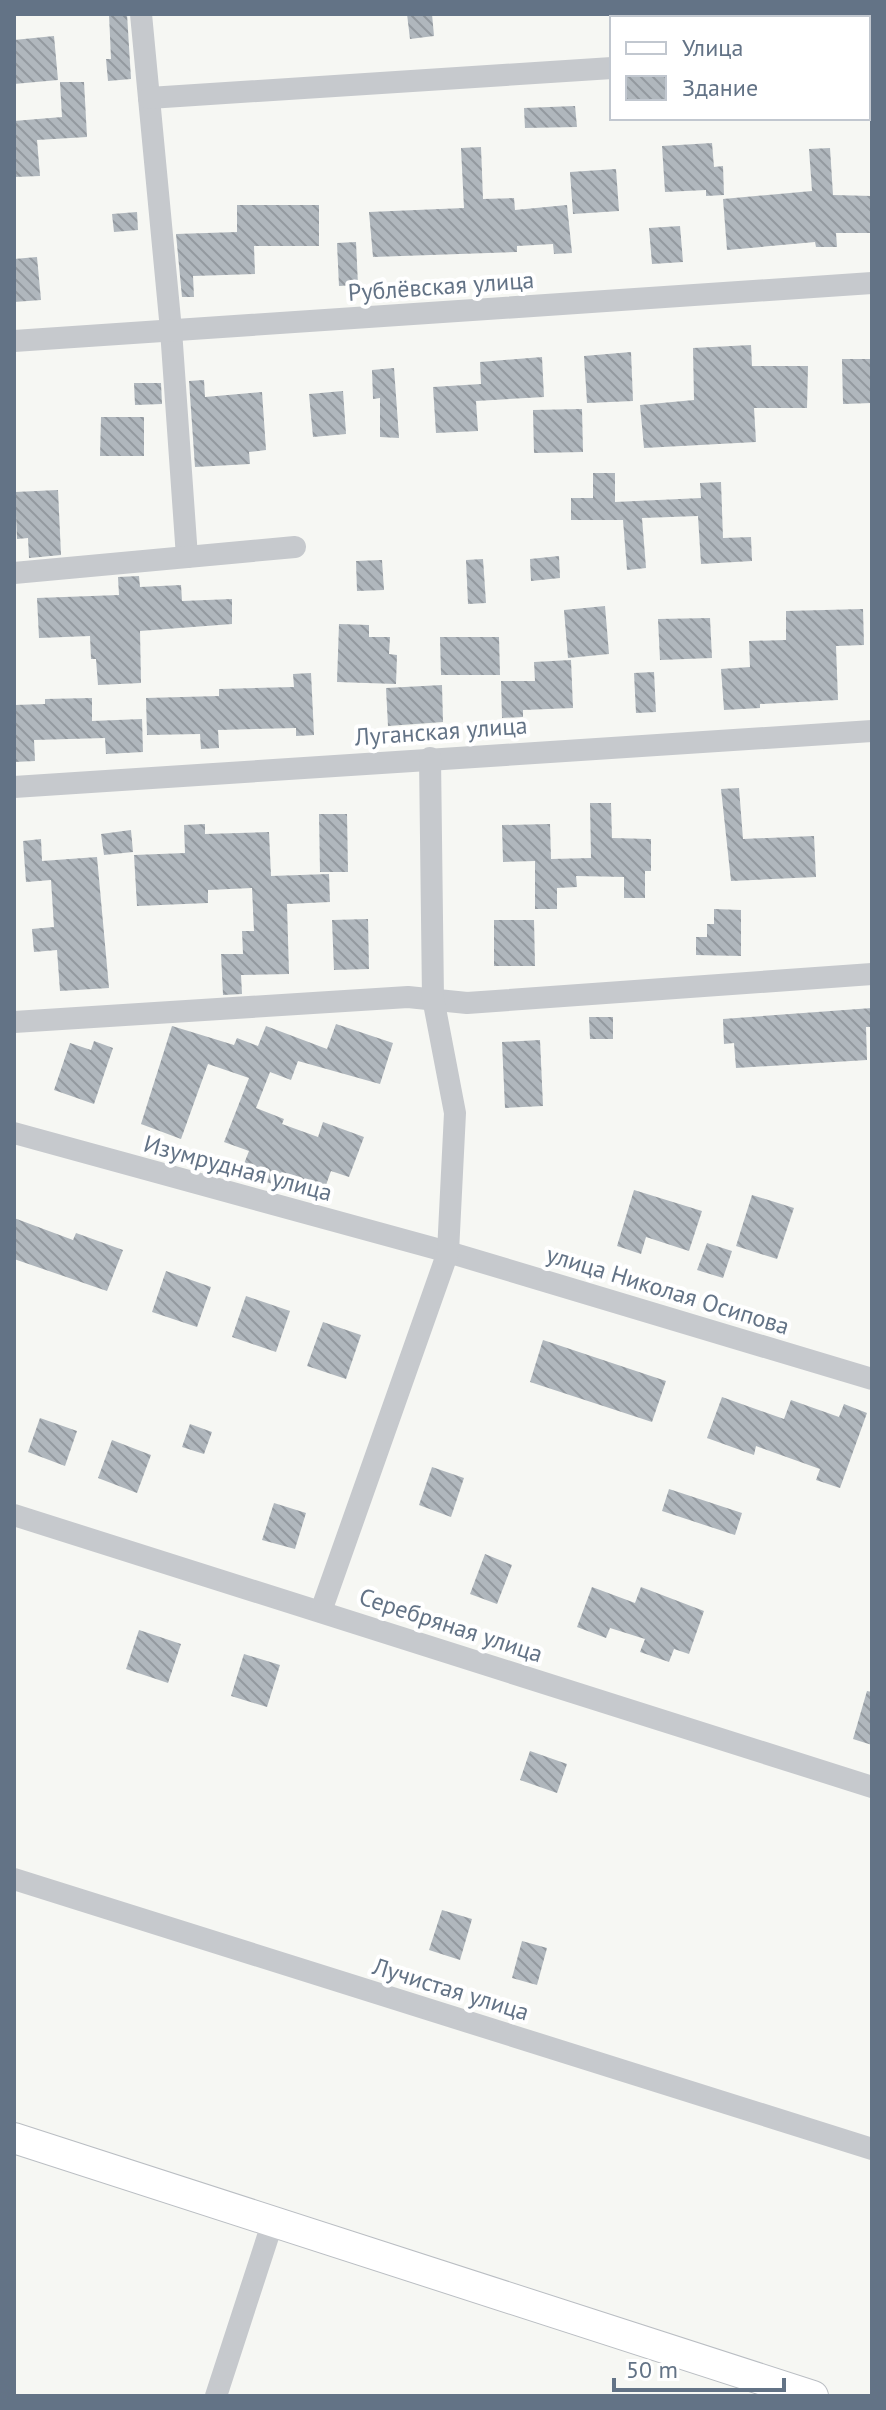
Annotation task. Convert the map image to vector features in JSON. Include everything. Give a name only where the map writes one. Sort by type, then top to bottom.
[{"type":"main road","points":[[14,2138],[813,2396]]},
{"type":"street","points":[[141,14],[171,330],[187,557]]},
{"type":"street","points":[[149,98],[610,68]]},
{"type":"street","name":"Рублёвская улица","points":[[14,341],[872,283]]},
{"type":"street","points":[[14,573],[295,547]]},
{"type":"street","name":"Луганская улица","points":[[14,787],[872,731]]},
{"type":"street","points":[[321,1611],[448,1252],[455,1113],[433,998],[430,758]]},
{"type":"street","points":[[14,1022],[433,998],[467,1003],[872,974]]},
{"type":"street","name":"Изумрудная улица","points":[[14,1133],[448,1252]]},
{"type":"street","name":"улица Николая Осипова","points":[[448,1252],[872,1379]]},
{"type":"street","name":"Серебряная улица","points":[[14,1515],[872,1787]]},
{"type":"street","name":"Лучистая улица","points":[[14,1879],[872,2149]]},
{"type":"street","points":[[216,2396],[273,2221]]},
{"type":"building","points":[[109,14],[127,14],[131,79],[108,81],[106,59],[111,59]]},
{"type":"building","points":[[407,14],[432,14],[434,36],[410,39]]},
{"type":"building","points":[[54,36],[58,80],[14,84],[14,40]]},
{"type":"building","points":[[60,82],[84,82],[87,137],[37,140],[40,176],[14,177],[14,121],[62,117]]},
{"type":"building","points":[[575,106],[577,127],[525,128],[524,108]]},
{"type":"building","points":[[712,143],[714,167],[723,166],[724,195],[706,196],[706,190],[665,192],[662,146]]},
{"type":"building","points":[[481,147],[483,199],[514,198],[515,210],[567,205],[572,253],[554,254],[553,244],[517,246],[517,252],[373,257],[369,212],[464,208],[461,148]]},
{"type":"building","points":[[830,148],[833,195],[872,196],[872,233],[836,233],[837,247],[816,247],[815,242],[727,250],[723,199],[812,191],[809,149]]},
{"type":"building","points":[[616,169],[619,211],[573,214],[570,172]]},
{"type":"building","points":[[237,205],[319,205],[319,246],[254,246],[255,274],[193,276],[194,297],[182,297],[176,234],[237,232]]},
{"type":"building","points":[[137,212],[138,230],[114,232],[112,214]]},
{"type":"building","points":[[680,226],[683,262],[652,264],[649,228]]},
{"type":"building","points":[[356,242],[358,285],[339,286],[337,243]]},
{"type":"building","points":[[37,257],[41,300],[14,302],[14,259]]},
{"type":"building","points":[[751,345],[752,366],[808,366],[807,408],[754,408],[756,442],[644,448],[640,405],[694,400],[693,348]]},
{"type":"building","points":[[631,352],[633,401],[587,403],[584,356]]},
{"type":"building","points":[[542,357],[544,397],[476,401],[478,431],[436,433],[433,387],[481,384],[480,362]]},
{"type":"building","points":[[842,359],[872,359],[872,403],[843,404]]},
{"type":"building","points":[[394,368],[399,438],[380,437],[380,398],[373,399],[372,370]]},
{"type":"building","points":[[204,380],[205,397],[262,392],[266,450],[249,452],[250,464],[195,467],[189,381]]},
{"type":"building","points":[[134,383],[161,383],[162,404],[135,405]]},
{"type":"building","points":[[343,391],[346,434],[313,437],[309,394]]},
{"type":"building","points":[[582,409],[583,452],[534,453],[533,410]]},
{"type":"building","points":[[101,417],[144,417],[144,456],[100,456]]},
{"type":"building","points":[[593,473],[615,473],[615,502],[701,498],[700,483],[721,482],[723,538],[751,537],[752,561],[701,564],[698,516],[642,518],[646,568],[627,570],[623,520],[571,520],[571,498],[593,498]]},
{"type":"building","points":[[58,490],[61,555],[29,558],[28,538],[17,539],[15,492]]},
{"type":"building","points":[[559,556],[560,578],[531,581],[530,559]]},
{"type":"building","points":[[483,559],[486,603],[468,604],[466,560]]},
{"type":"building","points":[[382,560],[384,590],[357,591],[356,561]]},
{"type":"building","points":[[139,576],[140,587],[181,585],[182,601],[232,599],[232,624],[140,631],[141,683],[98,685],[96,659],[91,659],[90,636],[39,638],[37,598],[119,595],[118,577]]},
{"type":"building","points":[[605,606],[609,654],[568,658],[564,610]]},
{"type":"building","points":[[863,609],[864,645],[836,646],[838,700],[760,704],[760,708],[724,710],[721,669],[750,667],[749,641],[786,640],[786,611]]},
{"type":"building","points":[[710,618],[712,658],[660,660],[658,619]]},
{"type":"building","points":[[339,624],[369,625],[369,637],[390,637],[389,654],[397,655],[396,684],[337,682]]},
{"type":"building","points":[[440,637],[499,637],[500,675],[441,675]]},
{"type":"building","points":[[571,660],[573,708],[523,710],[523,717],[502,718],[501,681],[535,681],[534,662]]},
{"type":"building","points":[[654,672],[656,712],[636,713],[634,673]]},
{"type":"building","points":[[311,673],[314,735],[296,736],[296,728],[218,730],[219,748],[201,749],[200,734],[147,735],[146,698],[219,696],[219,689],[294,687],[293,674]]},
{"type":"building","points":[[442,685],[443,722],[388,726],[386,688]]},
{"type":"building","points":[[92,698],[92,721],[142,719],[143,752],[106,754],[105,738],[34,740],[35,761],[14,762],[14,705],[45,704],[45,699]]},
{"type":"building","points":[[739,788],[743,839],[814,836],[816,877],[731,881],[721,789]]},
{"type":"building","points":[[590,803],[611,803],[612,838],[651,839],[651,871],[645,871],[645,898],[624,898],[624,877],[576,876],[577,887],[557,888],[557,909],[535,909],[535,861],[503,862],[502,825],[550,824],[551,859],[591,858]]},
{"type":"building","points":[[319,814],[347,814],[348,872],[320,872]]},
{"type":"building","points":[[205,824],[205,834],[269,832],[271,876],[329,874],[330,902],[287,904],[289,974],[241,975],[242,994],[223,995],[221,954],[243,954],[242,931],[254,931],[252,888],[208,890],[208,903],[137,906],[134,855],[185,853],[184,825]]},
{"type":"building","points":[[131,830],[133,852],[104,855],[101,834]]},
{"type":"building","points":[[41,839],[42,861],[97,857],[109,988],[60,991],[57,950],[34,952],[32,929],[54,927],[51,880],[26,882],[23,841]]},
{"type":"building","points":[[714,909],[741,910],[741,956],[696,955],[696,937],[707,937],[707,924],[714,924]]},
{"type":"building","points":[[368,919],[369,969],[334,970],[332,920]]},
{"type":"building","points":[[494,920],[534,920],[535,966],[494,966]]},
{"type":"building","points":[[872,1008],[872,1027],[866,1027],[867,1060],[736,1068],[734,1043],[724,1044],[723,1019]]},
{"type":"building","points":[[589,1017],[613,1017],[613,1039],[590,1039]]},
{"type":"building","points":[[336,1024],[393,1043],[380,1084],[298,1061],[291,1080],[270,1072],[256,1108],[284,1119],[282,1124],[318,1137],[323,1122],[364,1137],[349,1177],[331,1171],[321,1199],[240,1174],[249,1151],[224,1142],[249,1078],[208,1064],[181,1139],[141,1124],[172,1026],[234,1045],[237,1038],[258,1046],[266,1026],[327,1049]]},
{"type":"building","points":[[540,1040],[543,1106],[505,1108],[502,1042]]},
{"type":"building","points":[[94,1041],[113,1048],[94,1104],[54,1090],[70,1043],[91,1050]]},
{"type":"building","points":[[634,1190],[702,1211],[689,1251],[646,1237],[641,1254],[617,1246]]},
{"type":"building","points":[[752,1195],[794,1208],[777,1259],[736,1246]]},
{"type":"building","points":[[14,1218],[73,1240],[76,1233],[123,1250],[107,1291],[14,1259]]},
{"type":"building","points":[[707,1243],[732,1251],[723,1278],[697,1270]]},
{"type":"building","points":[[166,1271],[211,1287],[197,1327],[152,1312]]},
{"type":"building","points":[[246,1296],[290,1311],[276,1352],[232,1337]]},
{"type":"building","points":[[323,1322],[361,1335],[346,1379],[307,1366]]},
{"type":"building","points":[[543,1340],[666,1381],[652,1422],[530,1382]]},
{"type":"building","points":[[722,1397],[784,1419],[791,1400],[839,1417],[844,1404],[867,1413],[840,1488],[816,1480],[820,1469],[756,1446],[754,1455],[707,1438]]},
{"type":"building","points":[[40,1418],[77,1431],[65,1466],[28,1452]]},
{"type":"building","points":[[190,1424],[212,1432],[204,1454],[182,1447]]},
{"type":"building","points":[[112,1440],[151,1455],[137,1493],[98,1478]]},
{"type":"building","points":[[432,1467],[464,1478],[451,1517],[419,1505]]},
{"type":"building","points":[[669,1489],[742,1513],[735,1535],[662,1511]]},
{"type":"building","points":[[274,1503],[306,1513],[295,1549],[262,1540]]},
{"type":"building","points":[[485,1554],[512,1565],[497,1604],[470,1594]]},
{"type":"building","points":[[592,1587],[635,1603],[641,1587],[704,1611],[689,1654],[674,1649],[669,1662],[640,1652],[645,1639],[610,1628],[606,1638],[577,1627]]},
{"type":"building","points":[[139,1630],[181,1644],[168,1683],[126,1669]]},
{"type":"building","points":[[244,1654],[280,1665],[267,1707],[231,1696]]},
{"type":"building","points":[[867,1691],[872,1692],[872,1745],[853,1739]]},
{"type":"building","points":[[530,1751],[567,1764],[557,1793],[520,1780]]},
{"type":"building","points":[[442,1910],[472,1919],[460,1960],[429,1950]]},
{"type":"building","points":[[522,1941],[547,1948],[537,1985],[512,1978]]}]
